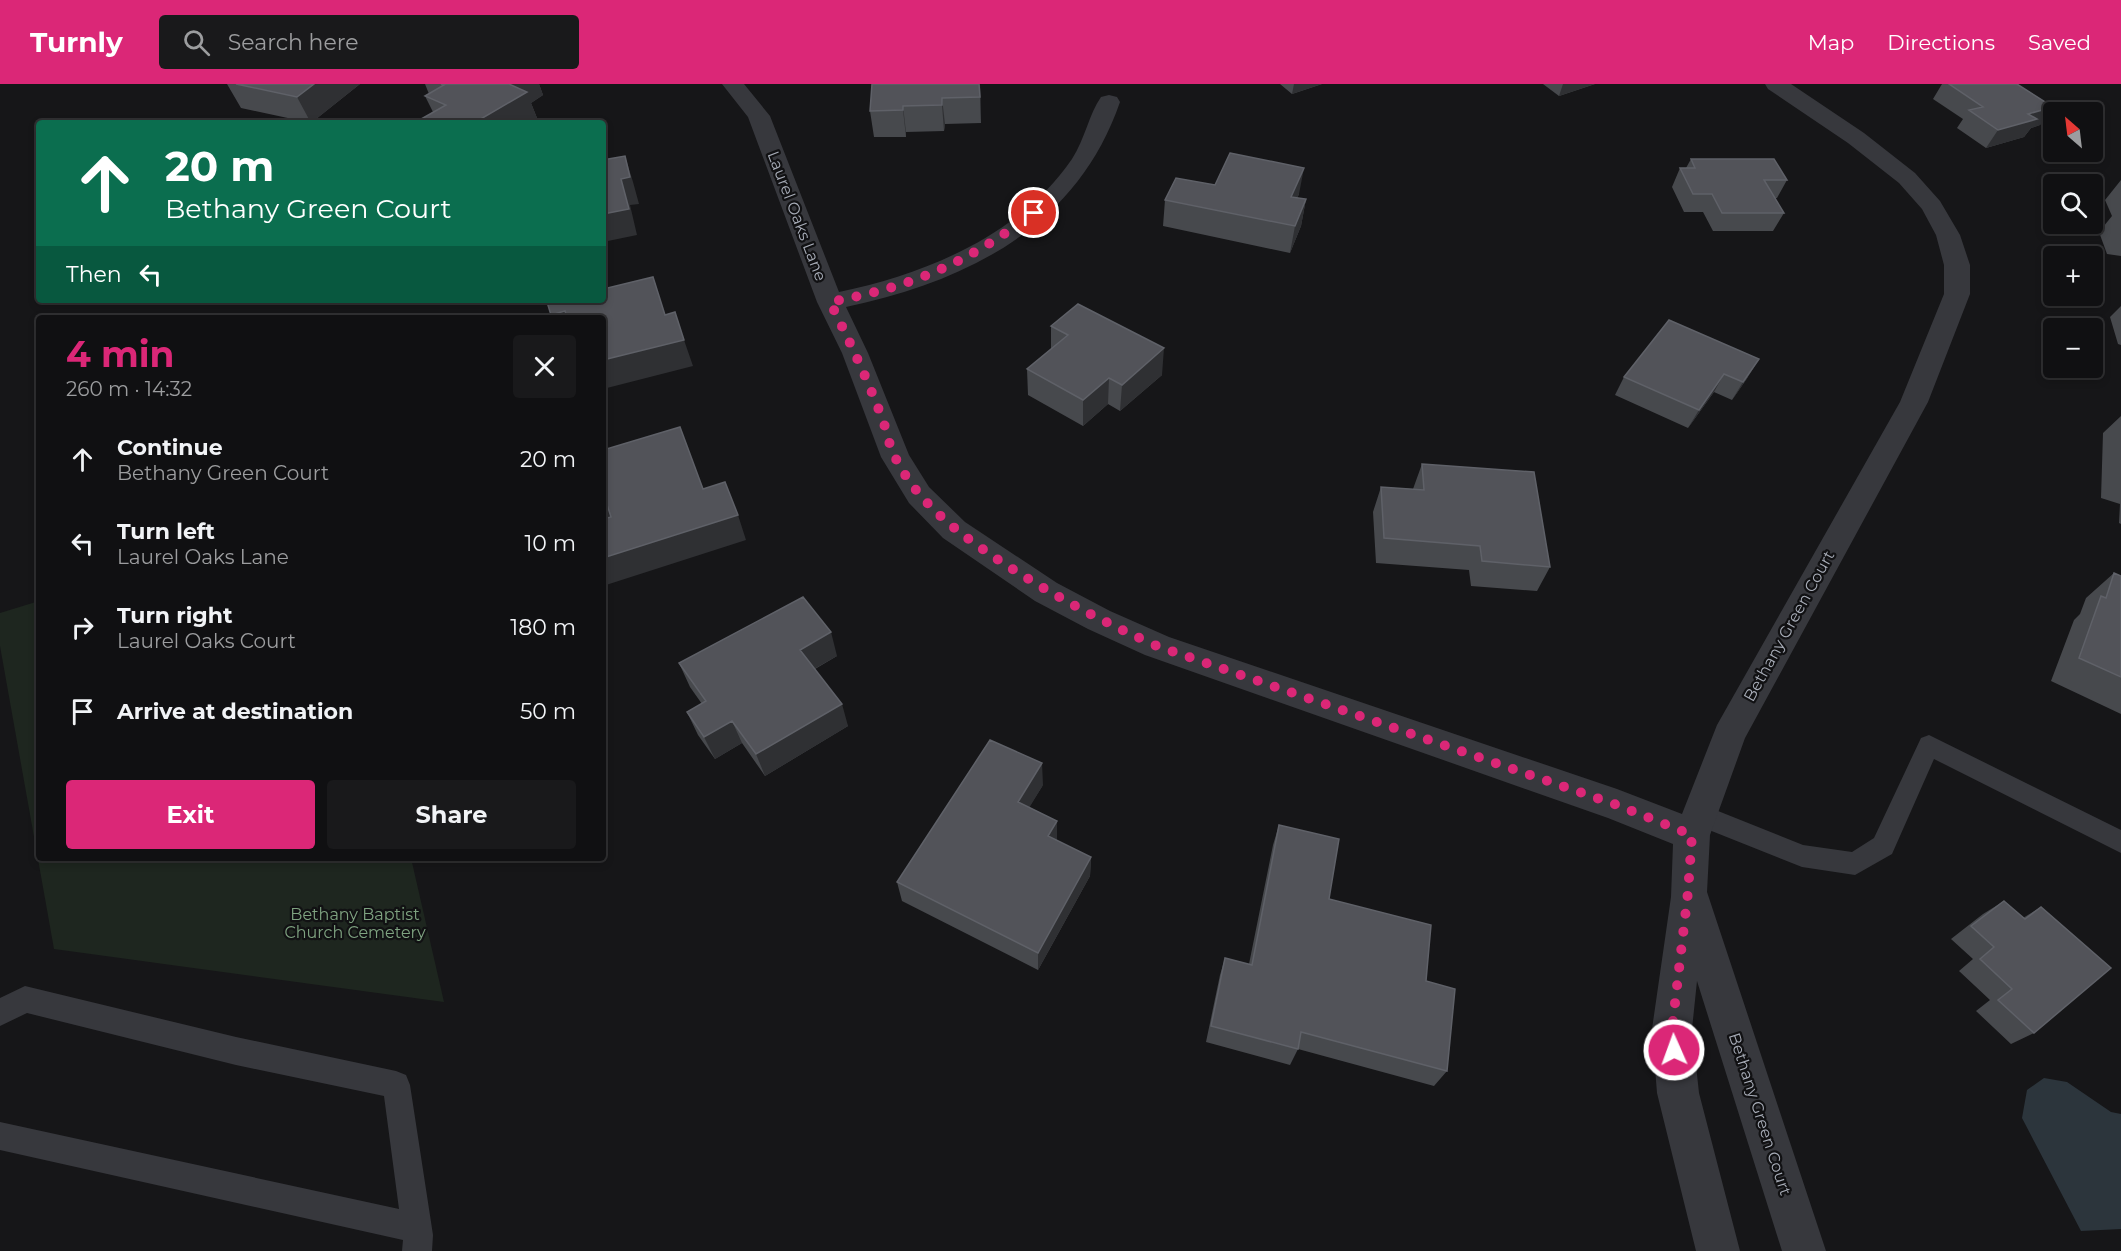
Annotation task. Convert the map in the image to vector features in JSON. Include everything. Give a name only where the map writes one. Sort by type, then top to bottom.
[{"type":"street","name":"Laurel Oaks Lane","points":[[733,84],[759,116],[830,302],[855,353],[895,457],[919,495],[954,530],[1046,592],[1099,620],[1157,646],[1617,805],[1695,825]]},
{"type":"street","name":"Bethany Green Court","points":[[1776,84],[1856,138],[1907,178],[1932,206],[1948,235],[1958,265],[1957,294],[1914,402],[1729,735],[1695,825],[1688,892],[1804,1251]]},
{"type":"street","points":[[830,302],[876,293],[924,278],[966,259],[1002,237],[1046,202],[1080,165],[1104,123],[1108,102]]},
{"type":"street","points":[[1688,892],[1672,1029],[1678,1093],[1718,1251]]},
{"type":"lane","points":[[1695,825],[1802,856],[1855,864],[1883,846],[1929,745],[2121,842]]},
{"type":"lane","points":[[0,1013],[25,999],[236,1050],[396,1085],[417,1239],[0,1136]]},
{"type":"green space","name":"Bethany Baptist Church Cemetery","points":[[36,602],[36,848],[0,646],[0,613]]},
{"type":"green space","name":"Bethany Baptist Church Cemetery","points":[[38,861],[412,861],[444,1002],[54,949]]},
{"type":"shaded area","points":[[2044,1078],[2067,1082],[2111,1112],[2121,1114],[2121,1229],[2081,1231],[2022,1118],[2027,1090]]},
{"type":"building","points":[[236,84],[314,84],[297,97]]},
{"type":"building","points":[[441,84],[509,84],[527,92],[479,120],[427,120],[423,118],[446,105],[425,96],[444,85]]},
{"type":"building","points":[[872,84],[979,84],[980,97],[942,98],[942,105],[903,106],[903,110],[870,111]]},
{"type":"building","points":[[1949,84],[2017,84],[2045,102],[2043,102],[2043,110],[2028,114],[2037,119],[1998,130],[1969,110],[1983,107]]},
{"type":"building","points":[[1230,153],[1304,168],[1291,197],[1306,199],[1295,226],[1165,200],[1176,178],[1215,185]]},
{"type":"building","points":[[625,156],[630,177],[621,179],[629,209],[606,213],[606,159]]},
{"type":"building","points":[[1691,159],[1774,159],[1787,180],[1764,180],[1784,213],[1722,213],[1712,194],[1693,194],[1680,168],[1695,168]]},
{"type":"building","points":[[653,277],[665,315],[675,312],[684,340],[606,359],[606,315],[566,315],[565,311],[551,315],[547,303],[606,303],[606,288]]},
{"type":"building","points":[[1078,304],[1164,348],[1122,385],[1109,378],[1083,400],[1027,369],[1068,335],[1051,326]]},
{"type":"building","points":[[1669,320],[1759,359],[1743,382],[1724,374],[1699,410],[1624,377]]},
{"type":"building","points":[[680,427],[703,489],[725,482],[738,515],[606,557],[606,518],[611,517],[606,501],[606,449]]},
{"type":"building","points":[[1422,464],[1534,472],[1550,567],[1482,561],[1480,546],[1384,538],[1381,487],[1424,490]]},
{"type":"building","points":[[2114,573],[2121,576],[2121,677],[2079,658],[2101,596],[2106,598]]},
{"type":"building","points":[[803,597],[831,632],[800,650],[842,704],[756,754],[732,721],[704,737],[687,712],[706,701],[679,663]]},
{"type":"building","points":[[990,740],[1042,763],[1018,802],[1057,821],[1048,836],[1091,857],[1038,953],[897,882]]},
{"type":"building","points":[[1279,825],[1339,839],[1329,899],[1431,925],[1426,981],[1455,989],[1447,1071],[1301,1032],[1298,1049],[1211,1026],[1225,958],[1252,965]]},
{"type":"building","points":[[2004,901],[2025,919],[2041,907],[2111,968],[2034,1033],[1998,1000],[2012,989],[1980,959],[1994,947],[1971,926]]},
{"type":"route","points":[[1034,213],[1002,237],[966,259],[924,278],[876,293],[830,302],[855,353],[895,457],[919,495],[954,530],[1046,592],[1099,620],[1157,646],[1617,805],[1692,835],[1688,892],[1672,1029],[1674,1050]]}]
